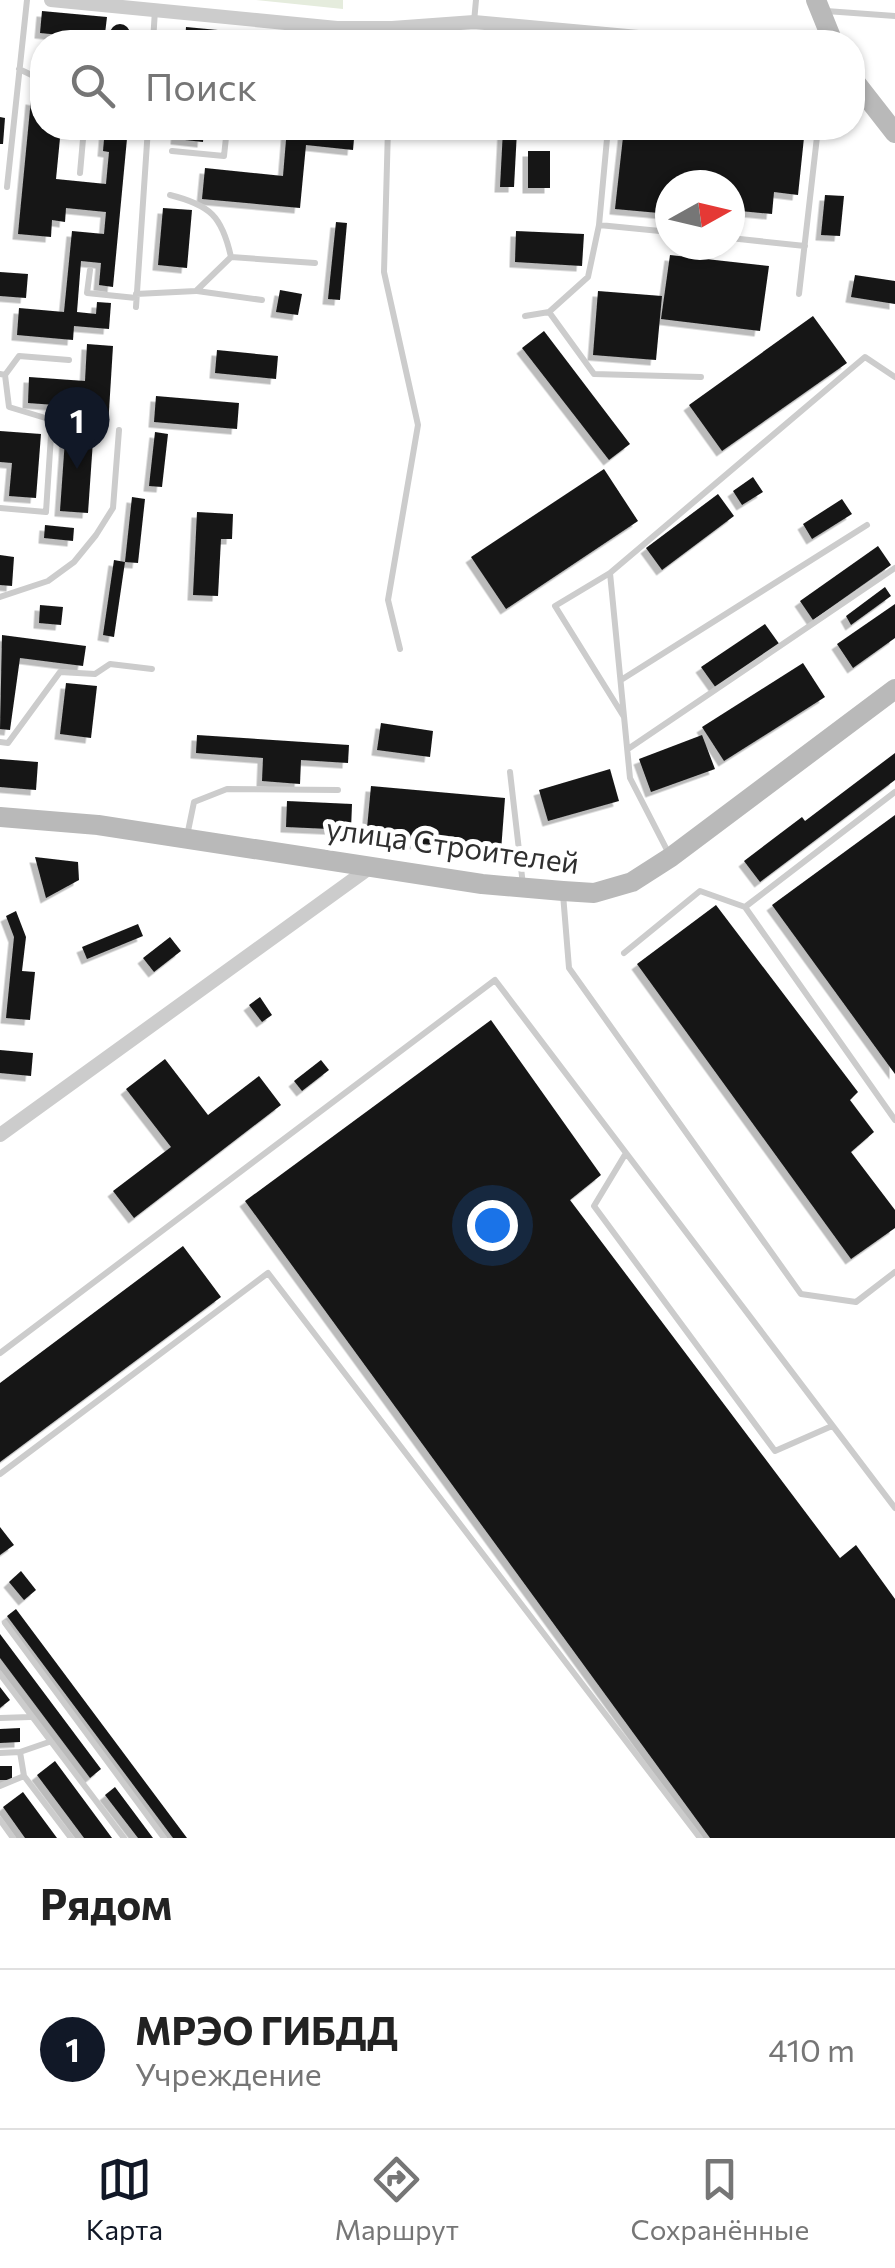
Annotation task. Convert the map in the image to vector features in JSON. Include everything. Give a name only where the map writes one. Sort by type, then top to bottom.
[{"type":"street","points":[[51,0],[353,30]]},
{"type":"street","points":[[818,5],[828,30]]},
{"type":"street","points":[[424,30],[474,22],[541,30]]},
{"type":"street","points":[[865,95],[895,133]]},
{"type":"street","name":"улица Строителей","points":[[0,817],[98,825],[524,889],[594,893],[632,882],[671,857],[895,689]]},
{"type":"street","points":[[0,1135],[374,865]]},
{"type":"lane","points":[[7,187],[26,0]]},
{"type":"lane","points":[[474,22],[476,0]]},
{"type":"lane","points":[[818,5],[895,16]]},
{"type":"lane","points":[[154,30],[155,10]]},
{"type":"lane","points":[[20,69],[30,74]]},
{"type":"lane","points":[[80,173],[83,140]]},
{"type":"lane","points":[[136,300],[147,140]]},
{"type":"lane","points":[[172,151],[224,156],[226,140]]},
{"type":"lane","points":[[388,140],[384,272],[418,424],[388,600],[400,649]]},
{"type":"lane","points":[[525,316],[549,312],[588,277],[599,224],[607,140]]},
{"type":"lane","points":[[799,294],[817,140]]},
{"type":"lane","points":[[170,195],[200,202],[224,226],[231,257]]},
{"type":"lane","points":[[599,224],[655,230]]},
{"type":"lane","points":[[745,240],[805,246]]},
{"type":"lane","points":[[196,291],[231,257],[315,263]]},
{"type":"lane","points":[[90,270],[87,293],[136,300],[196,291],[262,300]]},
{"type":"lane","points":[[549,312],[594,374],[700,377]]},
{"type":"lane","points":[[0,508],[46,512],[52,420],[9,407],[2,375],[18,356],[70,360]]},
{"type":"lane","points":[[624,718],[555,606],[610,573],[865,357],[895,377]]},
{"type":"lane","points":[[0,598],[48,581],[74,562],[96,535],[113,508],[119,430]]},
{"type":"lane","points":[[621,680],[867,525]]},
{"type":"lane","points":[[628,749],[895,568]]},
{"type":"lane","points":[[610,573],[630,778],[671,857]]},
{"type":"lane","points":[[0,742],[8,744],[60,672],[95,674],[110,664],[152,669]]},
{"type":"lane","points":[[510,772],[524,889]]},
{"type":"lane","points":[[186,838],[194,802],[226,788],[338,790]]},
{"type":"lane","points":[[745,907],[895,792]]},
{"type":"lane","points":[[563,892],[570,968],[801,1294],[856,1302],[895,1272]]},
{"type":"lane","points":[[624,954],[700,892],[745,907],[895,1120]]},
{"type":"lane","points":[[0,1353],[495,980],[895,1508]]},
{"type":"lane","points":[[626,1153],[594,1206],[775,1451],[832,1426]]},
{"type":"lane","points":[[0,1474],[268,1273],[700,1838]]},
{"type":"lane","points":[[5,1624],[164,1838]]},
{"type":"lane","points":[[0,1674],[124,1838]]},
{"type":"lane","points":[[0,1718],[31,1717]]},
{"type":"lane","points":[[0,1752],[20,1752],[50,1742]]},
{"type":"lane","points":[[20,1752],[24,1776],[71,1838]]},
{"type":"lane","points":[[0,1786],[24,1776]]},
{"type":"lane","points":[[0,1820],[14,1838]]},
{"type":"green space","points":[[256,0],[343,0],[343,9]]},
{"type":"building","points":[[42,11],[107,17],[105,30],[40,30]]},
{"type":"building","points":[[120,24],[128,30],[112,30]]},
{"type":"building","points":[[30,109],[30,140],[60,140],[56,179],[106,184],[109,152],[103,151],[104,140],[127,140],[113,287],[99,285],[101,263],[81,261],[77,312],[96,314],[97,302],[111,303],[109,329],[74,326],[73,340],[17,335],[19,308],[64,312],[72,231],[104,234],[106,212],[66,208],[65,222],[52,220],[51,237],[18,234]]},
{"type":"building","points":[[0,117],[5,118],[3,144],[0,144]]},
{"type":"building","points":[[286,140],[354,140],[353,150],[306,145],[300,208],[202,199],[205,168],[283,176]]},
{"type":"building","points":[[502,140],[517,140],[514,187],[500,187]]},
{"type":"building","points":[[623,140],[804,140],[798,195],[774,192],[772,214],[745,211],[745,170],[655,170],[655,213],[615,209]]},
{"type":"building","points":[[528,151],[550,151],[550,188],[528,188]]},
{"type":"building","points":[[825,195],[844,196],[840,236],[821,235]]},
{"type":"building","points":[[163,208],[192,210],[187,268],[158,265]]},
{"type":"building","points":[[336,222],[347,223],[340,300],[328,299]]},
{"type":"building","points":[[516,231],[584,234],[582,266],[515,262]]},
{"type":"building","points":[[669,260],[769,266],[760,331],[661,319]]},
{"type":"building","points":[[0,272],[28,274],[26,298],[0,296]]},
{"type":"building","points":[[855,275],[895,281],[895,304],[851,297]]},
{"type":"building","points":[[280,290],[302,294],[298,315],[276,312]]},
{"type":"building","points":[[598,291],[662,296],[656,360],[593,355]]},
{"type":"building","points":[[813,316],[847,363],[722,451],[689,405]]},
{"type":"building","points":[[544,331],[630,444],[609,460],[522,348]]},
{"type":"building","points":[[87,344],[113,346],[108,427],[94,426],[88,513],[60,511],[66,425],[81,426],[82,407],[28,403],[29,377],[85,381]]},
{"type":"building","points":[[217,350],[278,356],[276,379],[215,373]]},
{"type":"building","points":[[156,396],[239,403],[237,429],[154,422]]},
{"type":"building","points":[[0,431],[41,434],[36,498],[9,496],[12,463],[0,462]]},
{"type":"building","points":[[155,432],[168,434],[162,487],[149,486]]},
{"type":"building","points":[[604,469],[638,521],[506,609],[471,557]]},
{"type":"building","points":[[753,477],[763,492],[742,505],[733,491]]},
{"type":"building","points":[[718,494],[734,516],[662,570],[646,548]]},
{"type":"building","points":[[132,497],[145,499],[138,563],[125,562]]},
{"type":"building","points":[[842,499],[852,514],[812,539],[803,524]]},
{"type":"building","points":[[197,512],[233,514],[232,539],[221,539],[218,596],[193,595]]},
{"type":"building","points":[[45,525],[74,528],[73,541],[44,538]]},
{"type":"building","points":[[878,546],[891,565],[813,620],[800,601]]},
{"type":"building","points":[[0,555],[14,557],[12,586],[0,585]]},
{"type":"building","points":[[114,560],[125,562],[114,637],[103,635]]},
{"type":"building","points":[[885,587],[891,596],[851,625],[846,616]]},
{"type":"building","points":[[895,604],[895,638],[853,668],[837,644]]},
{"type":"building","points":[[40,605],[63,607],[61,625],[39,623]]},
{"type":"building","points":[[765,624],[780,645],[716,688],[701,667]]},
{"type":"building","points":[[2,635],[86,646],[83,666],[20,658],[10,730],[0,729]]},
{"type":"building","points":[[803,663],[825,697],[724,761],[702,727]]},
{"type":"building","points":[[66,683],[97,686],[91,738],[60,734]]},
{"type":"building","points":[[381,723],[433,731],[430,757],[377,750]]},
{"type":"building","points":[[197,735],[349,745],[348,763],[301,760],[300,784],[262,781],[263,758],[196,753]]},
{"type":"building","points":[[702,735],[715,769],[651,792],[639,759]]},
{"type":"building","points":[[895,753],[895,780],[760,882],[744,861]]},
{"type":"building","points":[[0,759],[38,762],[36,790],[0,787]]},
{"type":"building","points":[[610,769],[619,801],[548,821],[539,790]]},
{"type":"building","points":[[371,786],[505,798],[501,851],[366,839]]},
{"type":"building","points":[[287,801],[352,804],[351,830],[286,827]]},
{"type":"building","points":[[895,815],[895,1074],[772,905]]},
{"type":"building","points":[[35,857],[78,862],[79,880],[46,898]]},
{"type":"building","points":[[716,905],[858,1092],[850,1100],[874,1132],[851,1152],[895,1210],[895,1228],[851,1259],[637,964]]},
{"type":"building","points":[[16,911],[26,937],[22,971],[35,972],[30,1020],[6,1018],[14,937],[6,916]]},
{"type":"building","points":[[138,924],[143,936],[87,959],[82,947]]},
{"type":"building","points":[[170,937],[181,951],[154,972],[143,958]]},
{"type":"building","points":[[260,997],[272,1015],[262,1022],[249,1005]]},
{"type":"building","points":[[491,1020],[601,1175],[570,1200],[840,1558],[856,1545],[895,1599],[895,1838],[710,1838],[245,1201]]},
{"type":"building","points":[[0,1050],[33,1053],[31,1076],[0,1073]]},
{"type":"building","points":[[165,1059],[208,1115],[259,1076],[281,1105],[134,1218],[113,1191],[171,1147],[126,1089]]},
{"type":"building","points":[[321,1060],[329,1070],[302,1091],[294,1081]]},
{"type":"building","points":[[183,1246],[221,1297],[0,1462],[0,1383]]},
{"type":"building","points":[[0,1527],[14,1545],[0,1555]]},
{"type":"building","points":[[21,1571],[36,1590],[24,1600],[9,1582]]},
{"type":"building","points":[[16,1609],[187,1838],[173,1838],[7,1616]]},
{"type":"building","points":[[0,1634],[101,1769],[90,1778],[0,1658]]},
{"type":"building","points":[[0,1687],[10,1700],[0,1708]]},
{"type":"building","points":[[20,1728],[20,1742],[0,1743],[0,1729]]},
{"type":"building","points":[[55,1761],[112,1838],[84,1838],[37,1775]]},
{"type":"building","points":[[0,1766],[12,1766],[12,1780],[0,1780]]},
{"type":"building","points":[[115,1787],[153,1838],[138,1838],[105,1795]]},
{"type":"building","points":[[23,1792],[57,1838],[25,1838],[3,1807]]},
{"type":"place","name":"МРЭО ГИБДД","points":[[77,469]]}]
